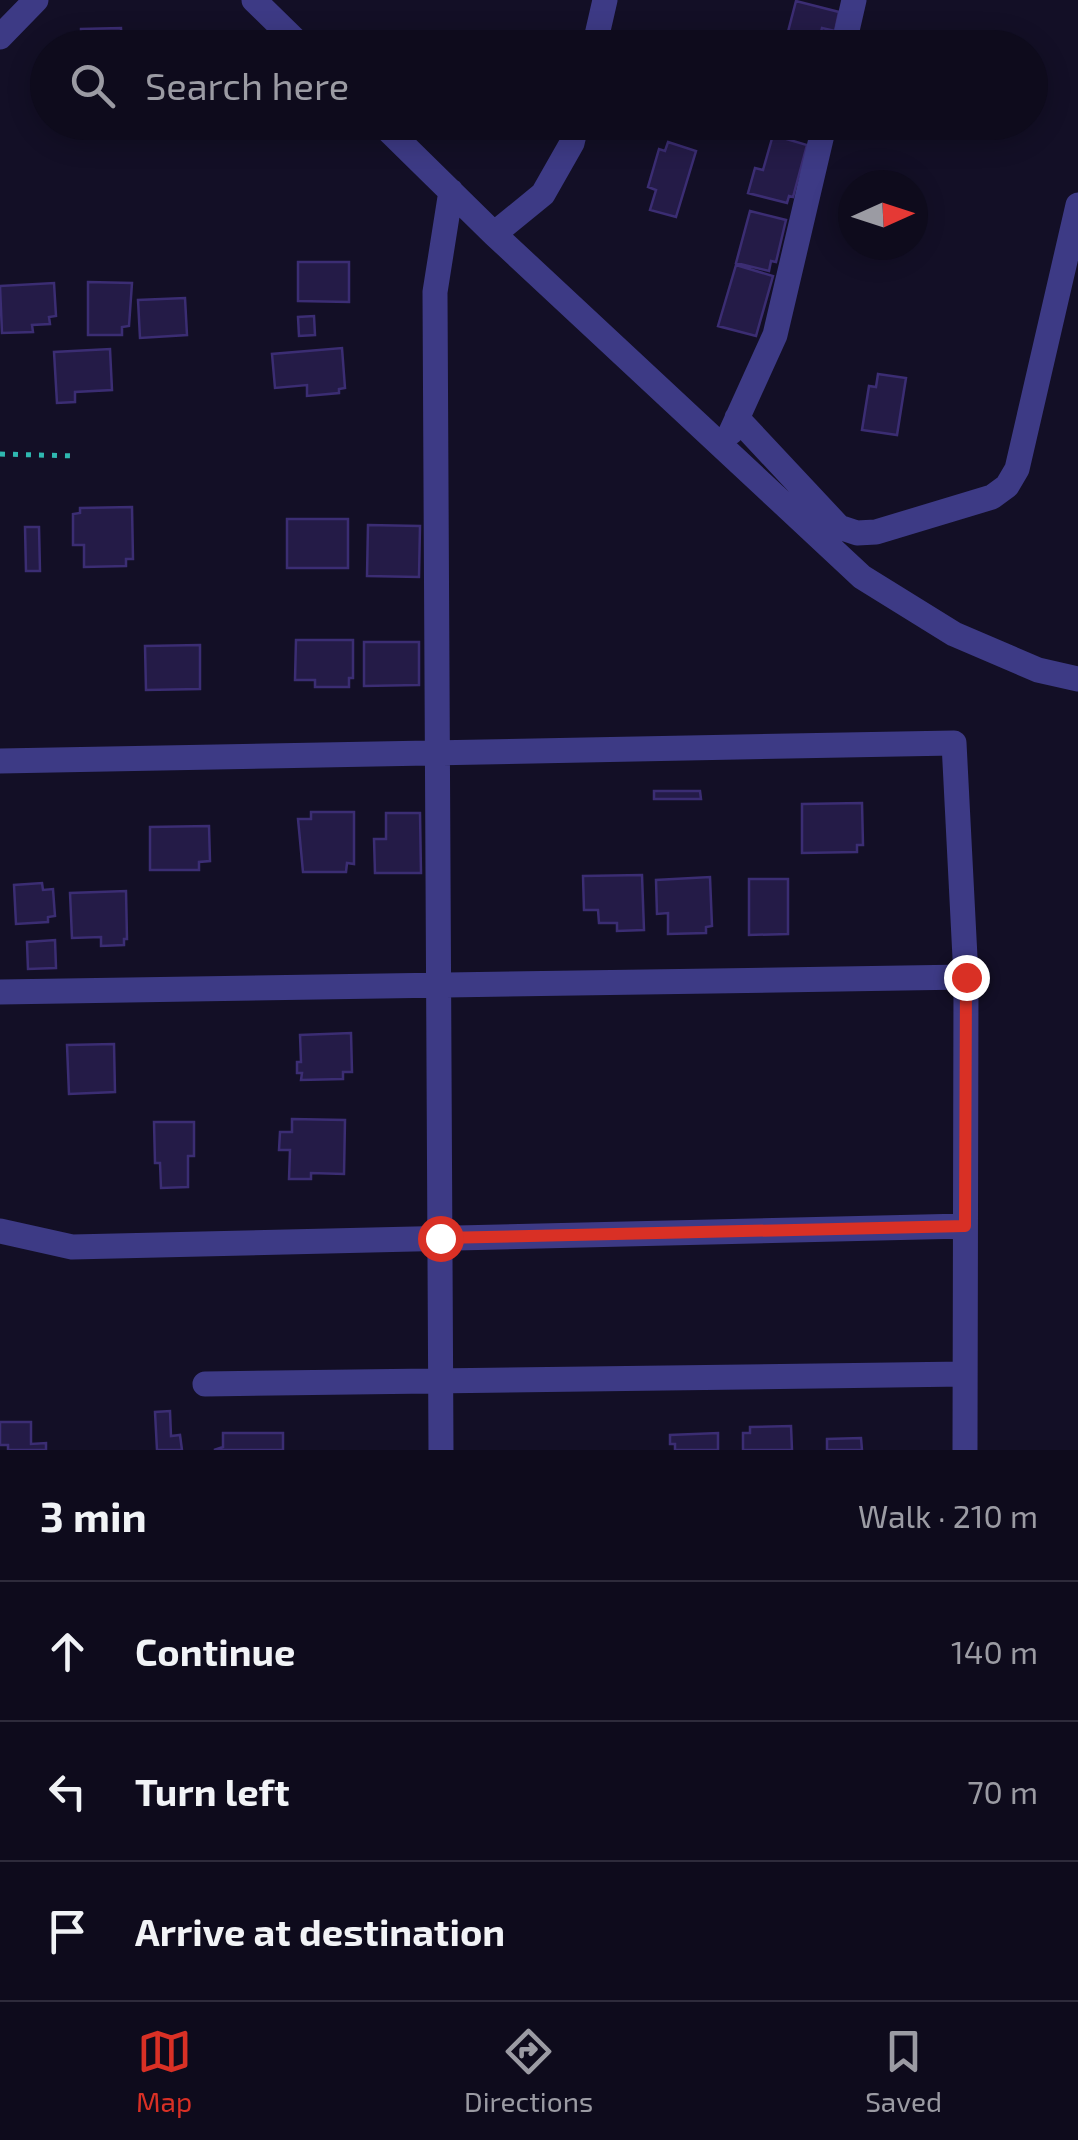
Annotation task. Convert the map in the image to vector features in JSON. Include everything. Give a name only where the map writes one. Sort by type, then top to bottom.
[{"type":"street","points":[[0,37],[36,0]]},
{"type":"street","points":[[598,30],[605,0]]},
{"type":"street","points":[[847,30],[854,0]]},
{"type":"street","points":[[268,3],[289,30]]},
{"type":"street","points":[[399,140],[862,577],[954,634],[1038,670],[1078,678]]},
{"type":"street","points":[[494,234],[543,194],[573,140]]},
{"type":"street","points":[[723,450],[775,335],[821,140]]},
{"type":"street","points":[[441,1450],[436,292],[451,191]]},
{"type":"street","points":[[738,418],[839,527],[857,533],[876,532],[992,497],[1007,486],[1017,470],[1078,205]]},
{"type":"street","points":[[0,761],[954,743],[966,977],[965,1450]]},
{"type":"street","points":[[0,992],[966,977]]},
{"type":"street","points":[[0,1250],[965,1226]]},
{"type":"street","points":[[0,1231],[72,1246]]},
{"type":"street","points":[[205,1384],[965,1374]]},
{"type":"path","points":[[0,454],[77,456]]},
{"type":"building","points":[[796,1],[839,12],[835,30],[788,30]]},
{"type":"building","points":[[772,140],[807,145],[793,197],[789,196],[787,203],[748,193],[755,168],[763,170]]},
{"type":"building","points":[[668,142],[696,151],[676,217],[650,210],[656,190],[648,187],[659,149],[665,151]]},
{"type":"building","points":[[750,211],[786,220],[776,262],[771,261],[769,271],[736,263]]},
{"type":"building","points":[[298,262],[349,262],[349,302],[298,301]]},
{"type":"building","points":[[736,265],[773,276],[756,336],[718,326]]},
{"type":"building","points":[[88,282],[132,283],[129,326],[122,327],[122,335],[88,335]]},
{"type":"building","points":[[54,283],[56,316],[49,317],[50,324],[32,325],[33,332],[2,333],[0,286]]},
{"type":"building","points":[[185,298],[187,335],[140,338],[138,300]]},
{"type":"building","points":[[314,316],[315,335],[299,336],[298,317]]},
{"type":"building","points":[[342,348],[345,388],[339,389],[339,393],[307,396],[307,385],[275,388],[272,354]]},
{"type":"building","points":[[110,349],[112,390],[75,392],[75,402],[57,403],[54,352]]},
{"type":"building","points":[[878,374],[906,378],[897,435],[862,430],[869,386],[876,387]]},
{"type":"building","points":[[132,507],[133,559],[126,559],[126,566],[84,567],[84,545],[73,545],[73,514],[80,513],[80,508]]},
{"type":"building","points":[[287,519],[348,519],[348,568],[287,568]]},
{"type":"building","points":[[368,525],[420,526],[419,577],[367,576]]},
{"type":"building","points":[[25,527],[39,527],[40,571],[26,571]]},
{"type":"building","points":[[296,640],[353,640],[353,678],[349,678],[349,687],[315,687],[315,680],[295,680]]},
{"type":"building","points":[[364,642],[419,642],[419,685],[364,686]]},
{"type":"building","points":[[200,645],[200,689],[146,690],[145,646]]},
{"type":"building","points":[[654,791],[700,791],[701,799],[654,799]]},
{"type":"building","points":[[862,803],[863,845],[857,845],[857,852],[802,853],[802,804]]},
{"type":"building","points":[[311,812],[354,812],[354,864],[347,863],[346,872],[303,872],[298,819],[311,819]]},
{"type":"building","points":[[386,813],[420,813],[421,873],[375,873],[374,839],[386,839]]},
{"type":"building","points":[[209,826],[210,861],[199,862],[199,870],[150,870],[150,827]]},
{"type":"building","points":[[642,875],[644,930],[617,931],[617,923],[599,923],[598,910],[584,910],[583,876]]},
{"type":"building","points":[[710,877],[712,926],[706,927],[706,933],[668,934],[668,913],[657,914],[656,880]]},
{"type":"building","points":[[749,879],[788,879],[788,934],[749,935]]},
{"type":"building","points":[[42,883],[43,890],[53,889],[55,916],[48,917],[48,922],[16,924],[14,885]]},
{"type":"building","points":[[126,891],[124,945],[101,946],[101,937],[72,938],[70,893]]},
{"type":"building","points":[[55,940],[56,968],[28,969],[27,942]]},
{"type":"building","points":[[351,1033],[352,1072],[343,1072],[343,1079],[301,1080],[302,1073],[297,1073],[297,1062],[301,1062],[300,1035]]},
{"type":"building","points":[[114,1044],[115,1092],[69,1094],[67,1045]]},
{"type":"building","points":[[292,1119],[345,1120],[344,1174],[311,1173],[311,1179],[289,1179],[290,1150],[279,1150],[280,1132],[292,1132]]},
{"type":"building","points":[[154,1122],[194,1122],[194,1156],[188,1156],[188,1187],[161,1188],[160,1163],[155,1163]]},
{"type":"building","points":[[170,1411],[171,1436],[180,1435],[182,1450],[157,1450],[155,1412]]},
{"type":"building","points":[[0,1422],[31,1422],[31,1444],[46,1443],[46,1450],[8,1450],[8,1445],[0,1445]]},
{"type":"building","points":[[791,1426],[792,1450],[743,1450],[743,1433],[750,1433],[750,1427]]},
{"type":"building","points":[[223,1433],[283,1433],[283,1450],[214,1450],[223,1447]]},
{"type":"building","points":[[718,1433],[718,1450],[675,1450],[675,1444],[670,1444],[670,1435]]},
{"type":"building","points":[[861,1438],[862,1450],[827,1450],[827,1439]]},
{"type":"route","points":[[440,1238],[965,1226],[966,977]]}]
